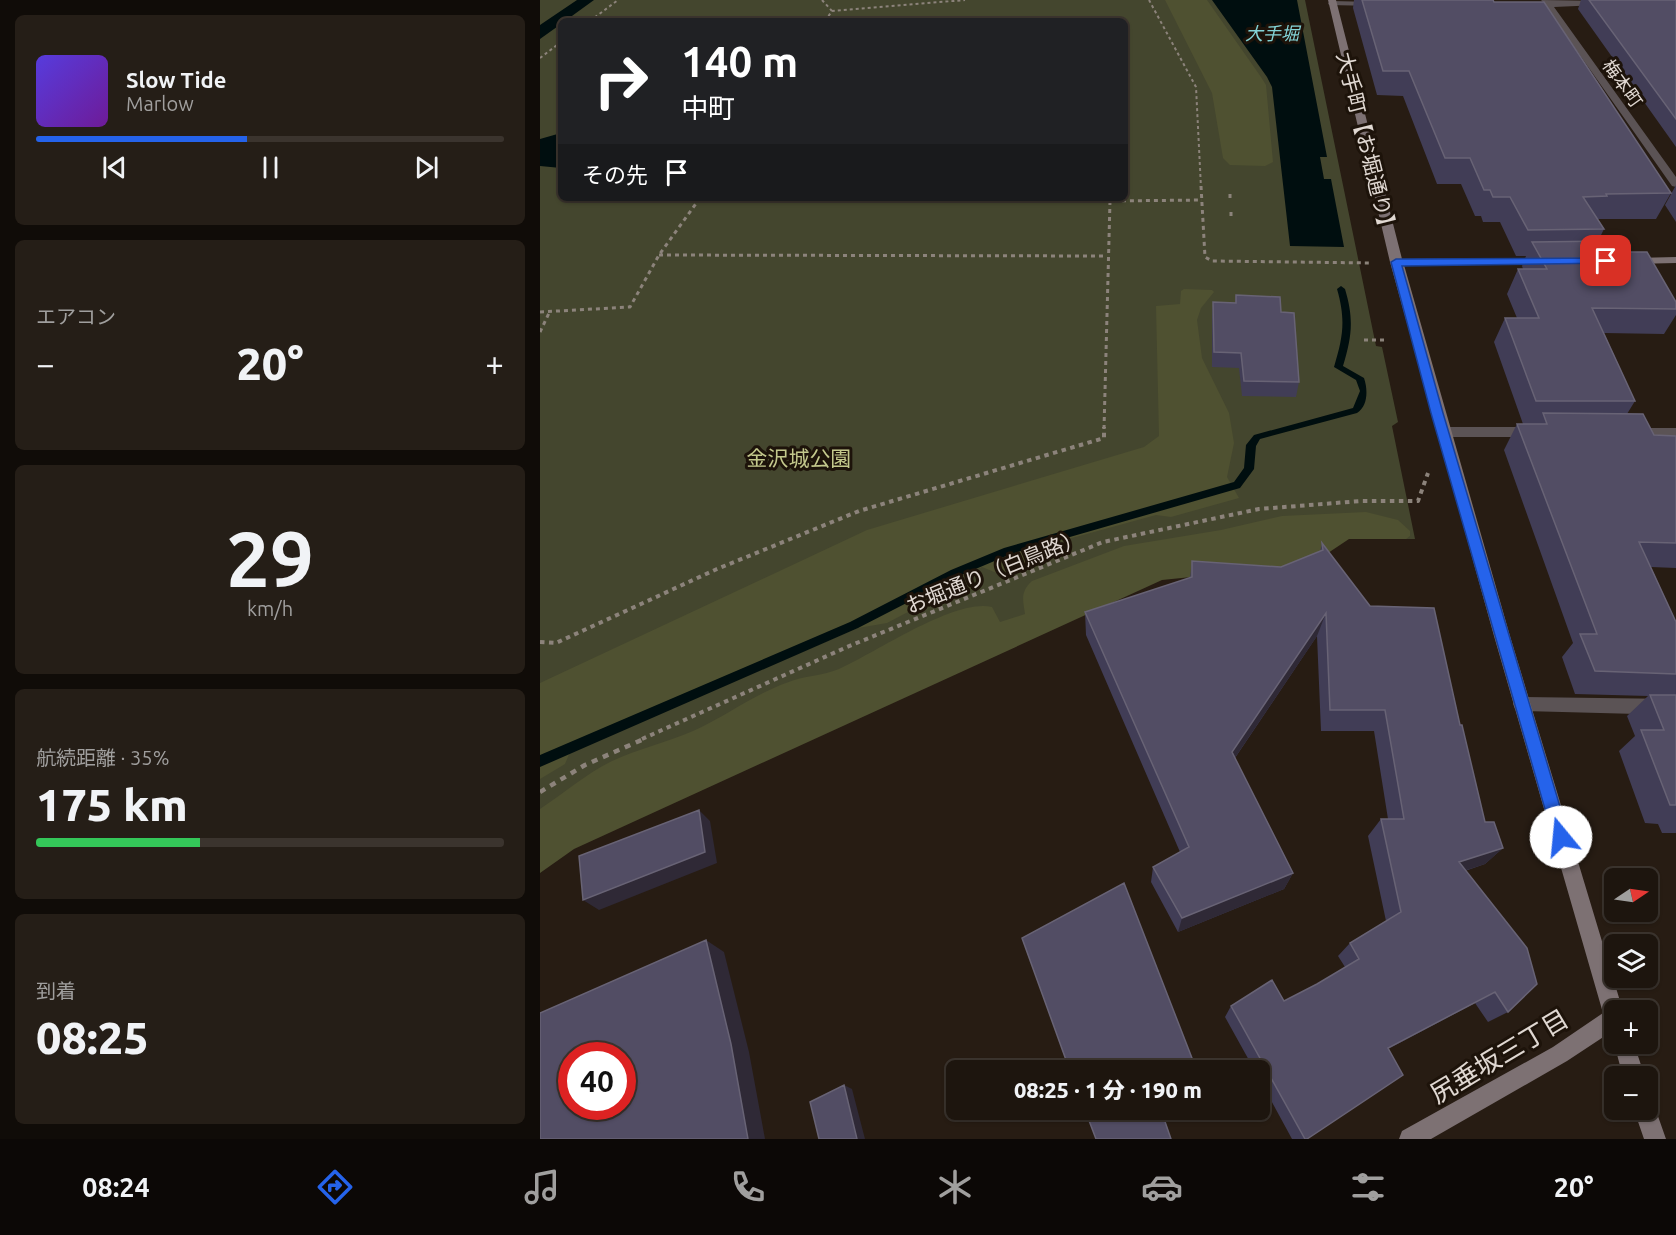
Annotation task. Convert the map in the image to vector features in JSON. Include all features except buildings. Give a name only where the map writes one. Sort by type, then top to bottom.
[{"type":"street","points":[[1332,2],[1378,4]]},
{"type":"street","name":"大手町【お堀通り】","points":[[1332,2],[1396,262],[1443,432],[1609,1000]]},
{"type":"street","name":"梅本町","points":[[1547,3],[1676,183]]},
{"type":"street","points":[[1515,5],[1608,3]]},
{"type":"street","points":[[1618,261],[1676,260]]},
{"type":"street","points":[[1396,262],[1560,261]]},
{"type":"street","points":[[1443,432],[1548,432]]},
{"type":"street","points":[[1618,433],[1676,433]]},
{"type":"street","points":[[1521,704],[1676,707]]},
{"type":"street","name":"尻垂坂三丁目","points":[[1410,1139],[1560,1054],[1604,1023]]},
{"type":"street","points":[[1648,1120],[1654,1139]]},
{"type":"path","points":[[594,18],[618,0]]},
{"type":"path","points":[[822,0],[832,11]]},
{"type":"path","points":[[832,11],[965,0]]},
{"type":"path","points":[[1149,0],[1197,87],[1205,257],[1212,261],[1396,262]]},
{"type":"path","points":[[827,18],[832,11]]},
{"type":"path","points":[[540,58],[558,44]]},
{"type":"path","points":[[1128,201],[1202,200]]},
{"type":"path","points":[[540,312],[630,307],[659,255],[698,201]]},
{"type":"path","points":[[540,642],[556,643],[717,569],[859,511],[1104,438],[1110,201]]},
{"type":"path","points":[[659,255],[1107,256]]},
{"type":"path","points":[[540,332],[550,311]]},
{"type":"path","points":[[1364,340],[1386,340]]},
{"type":"path","name":"お堀通り（白鳥路）","points":[[540,792],[585,765],[847,647],[1103,542],[1258,509],[1361,501],[1418,501],[1443,432]]},
{"type":"green space","name":"金沢城公園","points":[[540,0],[1305,0],[1376,346],[1382,347],[1398,422],[1392,426],[1415,539],[1344,539],[1161,578],[540,859]]},
{"type":"green space","points":[[1165,0],[1207,0],[1261,77],[1266,85],[1273,162],[1265,166],[1230,165],[1223,158],[1212,93]]},
{"type":"green space","points":[[1184,289],[1214,292],[1201,308],[1197,320],[1202,358],[1229,413],[1234,443],[1227,477],[1239,498],[1171,517],[1156,515],[1061,541],[1011,573],[999,574],[982,567],[934,588],[927,602],[887,623],[858,628],[570,752],[565,764],[540,779],[540,683],[867,530],[1144,447],[1159,436],[1156,306],[1180,304],[1181,291]]},
{"type":"green space","points":[[1366,512],[1398,520],[1410,531],[1410,536],[1406,539],[1349,539],[1310,565],[1162,580],[574,849],[540,873],[540,809],[602,766],[693,731],[774,688],[839,669],[937,618],[958,611],[976,606],[992,607],[1000,622],[1025,614],[1024,593],[1032,581],[1124,546],[1221,530],[1282,516]]},
{"type":"water","points":[[577,0],[594,0],[569,18],[558,18],[558,26],[540,39],[540,25]]},
{"type":"water","name":"大手堀","points":[[1212,0],[1297,0],[1327,157],[1320,157],[1324,179],[1331,179],[1344,247],[1290,246],[1272,87]]},
{"type":"water","points":[[558,134],[558,168],[540,166],[540,139]]},
{"type":"waterway","points":[[540,761],[854,625],[955,573],[1008,551],[1237,485],[1249,469],[1251,445],[1257,437],[1357,410],[1364,391],[1360,378],[1338,367],[1348,328],[1347,311],[1341,289]]},
{"type":"route","points":[[1561,837],[1437,413],[1396,262],[1606,261]]}]
